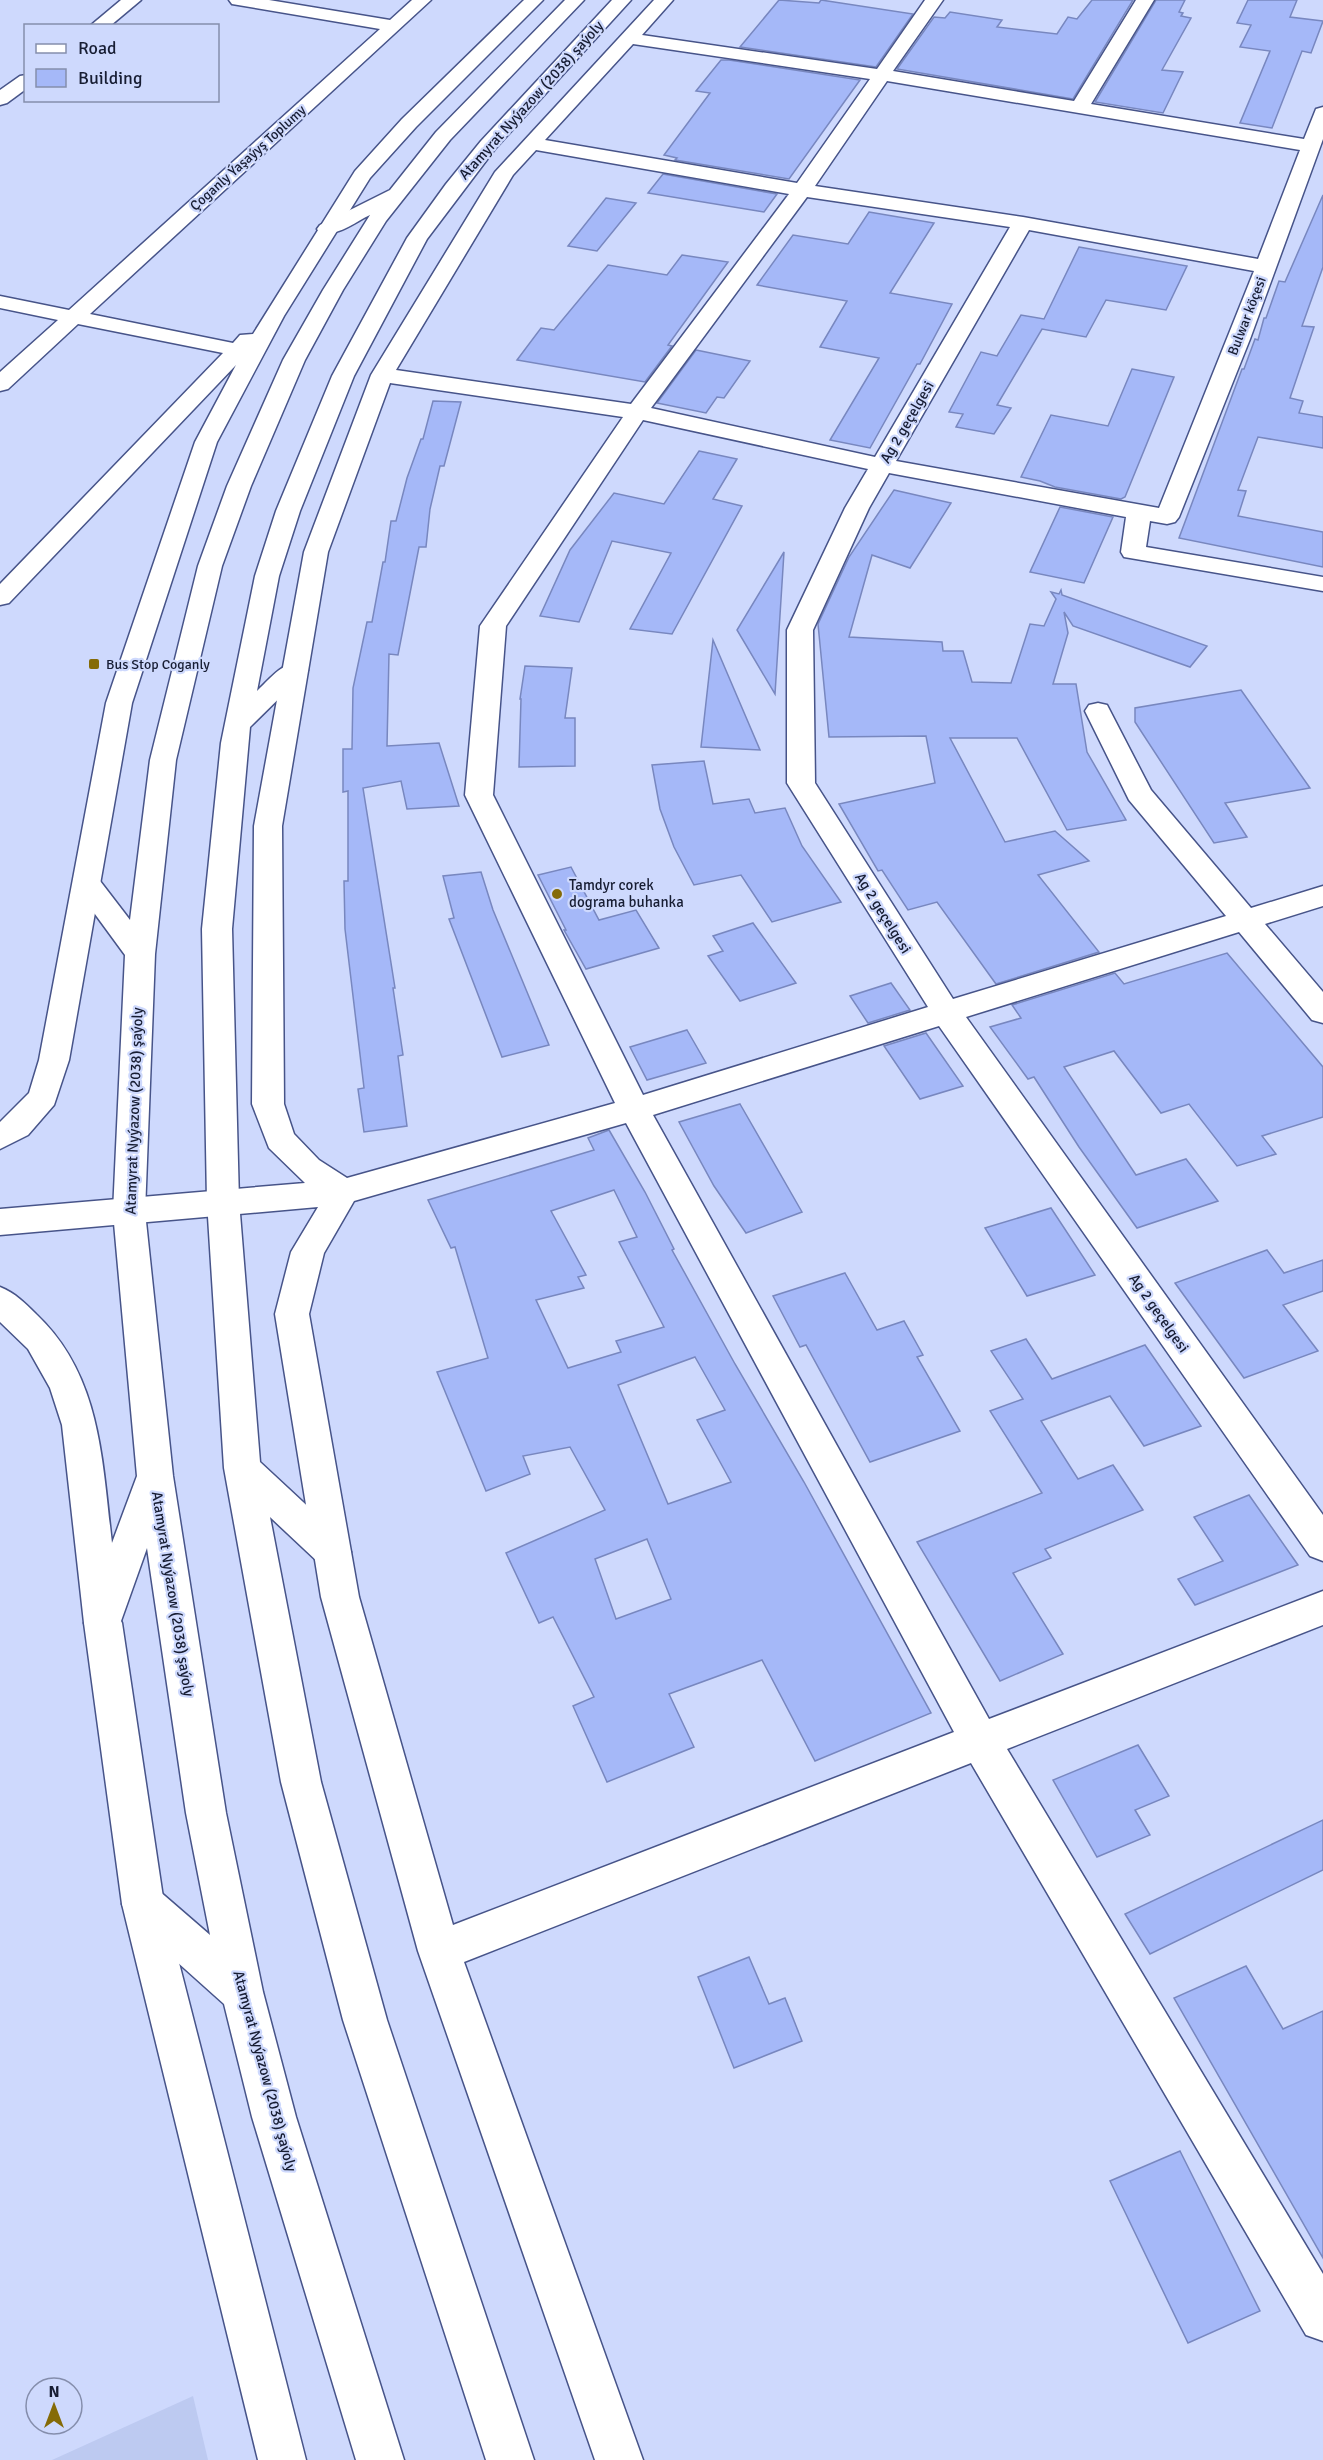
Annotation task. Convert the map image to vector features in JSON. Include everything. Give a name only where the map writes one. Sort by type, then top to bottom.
[{"type":"street","points":[[101,24],[132,0]]},
{"type":"street","points":[[238,0],[393,26]]},
{"type":"street","name":"Çoganly Ýaşaýyş Toplumy","points":[[0,384],[422,0]]},
{"type":"street","points":[[0,1137],[17,1127],[43,1097],[54,1060],[119,704],[206,442],[272,320],[327,229],[370,166],[409,123],[534,0]]},
{"type":"street","name":"Atamyrat Nyýazow (2038) şaýoly","points":[[380,2460],[274,2117],[242,1992],[206,1814],[155,1476],[129,1212],[140,954],[164,760],[210,566],[239,486],[294,360],[333,290],[377,219],[442,136],[575,0]]},
{"type":"street","name":"Atamyrat Nyýazow (2038) şaýoly","points":[[510,2460],[368,2031],[301,1782],[242,1468],[224,1202],[217,929],[237,725],[267,576],[288,511],[343,376],[417,238],[453,188],[488,145],[622,0]]},
{"type":"street","points":[[343,1192],[308,1169],[280,1140],[268,1104],[268,826],[316,552],[382,375],[505,172],[664,0]]},
{"type":"street","points":[[934,0],[802,190],[637,412],[494,626],[479,795],[634,1109],[980,1741],[1323,2318]]},
{"type":"street","points":[[1079,108],[1145,0]]},
{"type":"street","points":[[628,38],[882,75],[1310,146]]},
{"type":"street","points":[[0,99],[24,81]]},
{"type":"street","name":"Bulwar köçesi","points":[[1139,512],[1167,517],[1239,339],[1323,113]]},
{"type":"street","points":[[531,143],[802,190],[1023,223],[1266,267]]},
{"type":"street","points":[[327,229],[400,191]]},
{"type":"street","name":"Ag 2 geçelgesi","points":[[1023,223],[857,508],[800,630],[801,783],[946,1012],[1323,1545]]},
{"type":"street","points":[[0,302],[238,350]]},
{"type":"street","points":[[0,598],[238,350],[272,320]]},
{"type":"street","points":[[382,375],[637,412],[882,465],[1139,512],[1133,552],[1323,584]]},
{"type":"street","points":[[237,725],[295,670]]},
{"type":"street","points":[[1098,711],[1139,794],[1323,1012]]},
{"type":"street","points":[[87,884],[140,954]]},
{"type":"street","points":[[0,1222],[343,1192],[634,1109],[1323,896]]},
{"type":"street","points":[[343,1192],[308,1252],[292,1314],[340,1598],[439,1951],[619,2460]]},
{"type":"street","points":[[0,1301],[40,1340],[67,1385],[80,1425],[103,1623],[142,1904],[282,2460]]},
{"type":"street","points":[[242,1468],[332,1552]]},
{"type":"street","points":[[103,1623],[155,1476]]},
{"type":"street","points":[[439,1951],[1323,1608]]},
{"type":"street","points":[[142,1904],[242,1992]]},
{"type":"shaded area","points":[[193,2396],[208,2460],[52,2460]]},
{"type":"building","points":[[779,0],[819,3],[821,0],[913,14],[876,67],[740,47]]},
{"type":"building","points":[[1092,0],[1133,0],[1073,99],[897,69],[934,17],[945,18],[950,12],[1002,20],[997,27],[1057,34],[1068,17],[1077,19]]},
{"type":"building","points":[[1156,0],[1185,0],[1179,12],[1183,13],[1181,16],[1191,18],[1162,70],[1183,72],[1163,113],[1095,102]]},
{"type":"building","points":[[1248,0],[1297,0],[1290,17],[1323,21],[1311,53],[1302,51],[1272,128],[1240,123],[1270,51],[1240,47],[1251,25],[1237,23]]},
{"type":"building","points":[[721,60],[860,80],[789,179],[675,160],[677,158],[664,155],[710,93],[696,91]]},
{"type":"building","points":[[663,174],[777,194],[764,212],[648,193]]},
{"type":"building","points":[[1323,195],[1323,267],[1302,326],[1314,327],[1290,398],[1303,401],[1299,413],[1323,417],[1323,448],[1258,437],[1238,490],[1246,491],[1238,516],[1323,532],[1323,567],[1179,538],[1242,369],[1244,369],[1255,339],[1258,340],[1279,281],[1285,282]]},
{"type":"building","points":[[606,198],[636,203],[597,251],[568,246]]},
{"type":"building","points":[[869,212],[934,223],[890,293],[952,304],[920,364],[917,364],[870,448],[830,440],[879,358],[820,347],[847,301],[757,285],[793,235],[848,244]]},
{"type":"building","points":[[1079,247],[1187,266],[1166,310],[1106,300],[1086,337],[1042,329],[997,405],[1011,408],[994,434],[956,427],[963,414],[949,412],[981,352],[997,356],[1021,315],[1044,319]]},
{"type":"building","points":[[682,255],[728,262],[668,345],[672,346],[645,382],[517,360],[541,328],[554,330],[608,265],[667,275]]},
{"type":"building","points":[[696,350],[750,361],[724,398],[717,397],[706,413],[657,403]]},
{"type":"building","points":[[1132,369],[1174,377],[1125,497],[1121,499],[1055,487],[1021,477],[1051,415],[1108,426]]},
{"type":"building","points":[[433,401],[461,402],[444,466],[440,466],[430,509],[426,547],[419,547],[398,655],[389,654],[387,746],[439,743],[459,806],[407,809],[401,781],[363,788],[395,988],[393,988],[403,1055],[398,1056],[407,1126],[364,1132],[358,1089],[364,1088],[345,929],[344,881],[348,881],[348,791],[343,792],[343,749],[352,749],[353,688],[367,622],[372,622],[391,521],[396,521],[407,478],[421,439],[423,439]]},
{"type":"building","points":[[699,451],[737,459],[713,499],[742,506],[672,634],[630,629],[671,553],[612,541],[579,622],[540,616],[570,550],[614,493],[664,504]]},
{"type":"building","points":[[894,490],[951,503],[910,568],[872,555],[849,637],[942,642],[943,651],[963,651],[972,682],[1011,683],[1030,624],[1044,626],[1056,599],[1051,592],[1059,594],[1061,590],[1062,595],[1207,646],[1190,667],[1073,626],[1064,612],[1068,633],[1053,684],[1076,684],[1087,752],[1126,820],[1067,830],[1017,738],[950,738],[1005,842],[1055,831],[1089,861],[1038,875],[1099,952],[996,984],[937,902],[908,910],[882,870],[878,871],[839,804],[935,783],[926,736],[829,737],[818,624],[849,557]]},
{"type":"building","points":[[1060,507],[1113,517],[1084,583],[1030,572]]},
{"type":"building","points":[[784,552],[775,694],[737,630]]},
{"type":"building","points":[[713,640],[760,750],[701,747]]},
{"type":"building","points":[[525,666],[572,668],[565,718],[575,718],[575,766],[519,767],[520,699]]},
{"type":"building","points":[[1241,690],[1310,788],[1225,803],[1247,837],[1214,843],[1135,722],[1135,708]]},
{"type":"building","points":[[704,761],[713,804],[749,799],[755,813],[785,808],[802,846],[841,902],[772,922],[741,875],[694,885],[674,847],[660,809],[652,765]]},
{"type":"building","points":[[571,867],[599,920],[636,910],[659,948],[586,969],[564,930],[566,930],[538,875]]},
{"type":"building","points":[[481,872],[493,910],[549,1045],[502,1057],[449,919],[454,918],[443,876]]},
{"type":"building","points":[[753,923],[796,983],[740,1001],[708,956],[723,951],[713,936]]},
{"type":"building","points":[[1227,953],[1323,1067],[1323,1117],[1262,1136],[1276,1154],[1237,1166],[1189,1104],[1161,1113],[1114,1051],[1064,1067],[1136,1175],[1186,1159],[1218,1201],[1137,1228],[1079,1147],[1034,1077],[1028,1079],[990,1027],[1021,1018],[1012,1005],[1115,973],[1124,984]]},
{"type":"building","points":[[891,983],[910,1010],[868,1023],[850,996]]},
{"type":"building","points":[[687,1030],[706,1063],[647,1080],[630,1047]]},
{"type":"building","points":[[926,1033],[963,1086],[920,1099],[884,1046]]},
{"type":"building","points":[[740,1104],[802,1212],[746,1233],[714,1186],[679,1122]]},
{"type":"building","points":[[609,1130],[645,1192],[674,1249],[672,1250],[804,1482],[931,1713],[815,1761],[762,1660],[669,1694],[694,1747],[607,1782],[573,1706],[594,1697],[553,1617],[539,1623],[506,1553],[605,1510],[570,1447],[523,1456],[530,1474],[486,1491],[437,1372],[488,1358],[455,1247],[451,1248],[428,1200],[594,1150],[588,1138]],"holes":[[[614,1190],[637,1237],[619,1242],[664,1327],[616,1341],[621,1352],[568,1368],[536,1300],[584,1288],[578,1277],[586,1275],[551,1211]],[[695,1357],[725,1410],[697,1420],[731,1482],[668,1504],[618,1385]],[[647,1539],[671,1599],[616,1619],[595,1559]]]},
{"type":"building","points":[[1051,1208],[1095,1275],[1027,1296],[985,1228]]},
{"type":"building","points":[[1267,1250],[1284,1273],[1323,1260],[1323,1291],[1283,1305],[1318,1351],[1244,1378],[1175,1283]]},
{"type":"building","points":[[845,1273],[877,1330],[904,1321],[923,1355],[917,1357],[960,1431],[870,1462],[806,1345],[800,1347],[773,1296]]},
{"type":"building","points":[[1026,1339],[1052,1379],[1145,1345],[1201,1426],[1144,1446],[1110,1396],[1041,1421],[1078,1479],[1113,1465],[1143,1510],[1045,1549],[1051,1558],[1013,1573],[1063,1654],[1000,1681],[917,1542],[1042,1493],[990,1411],[1023,1399],[991,1351]]},
{"type":"building","points":[[1249,1495],[1298,1565],[1195,1605],[1178,1579],[1223,1561],[1194,1517]]},
{"type":"building","points":[[1138,1745],[1169,1796],[1135,1810],[1150,1835],[1097,1857],[1053,1780]]},
{"type":"building","points":[[1323,1820],[1323,1870],[1150,1954],[1125,1914]]},
{"type":"building","points":[[749,1957],[769,2004],[785,1998],[802,2041],[734,2068],[698,1977]]},
{"type":"building","points":[[1246,1966],[1283,2029],[1323,2011],[1323,2258],[1174,1998]]},
{"type":"building","points":[[1180,2151],[1260,2311],[1188,2343],[1110,2181]]},
{"type":"place","name":"Bus Stop Coganly","points":[[94,664]]},
{"type":"place","name":"Tamdyr corek dograma buhanka","points":[[557,894]]}]
